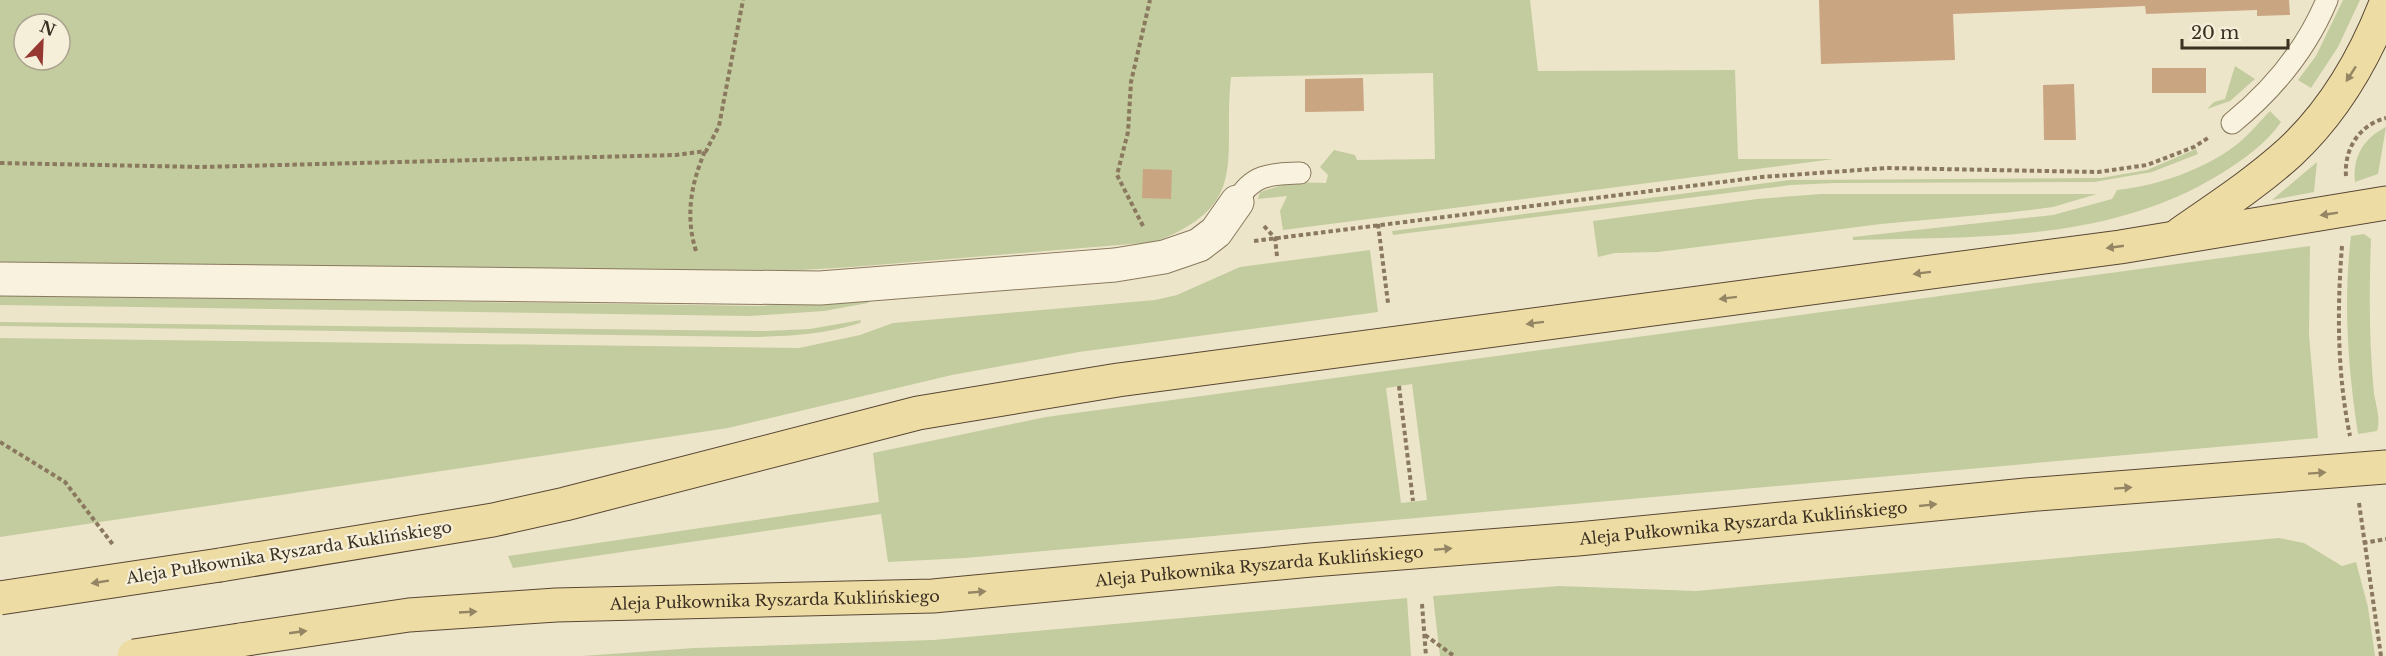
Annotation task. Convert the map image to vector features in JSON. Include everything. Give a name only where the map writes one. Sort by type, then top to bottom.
[{"type":"main road","points":[[2173,239],[2261,177],[2307,135],[2369,46],[2386,3]]},
{"type":"main road","name":"Aleja Pułkownika Ryszarda Kuklińskiego","points":[[0,598],[482,521],[565,504],[918,413],[1000,399],[1130,378],[2173,239],[2386,203]]},
{"type":"main road","name":"Aleja Pułkownika Ryszarda Kuklińskiego","points":[[134,656],[409,615],[556,605],[933,596],[1311,560],[1578,539],[2026,495],[2386,467]]},
{"type":"street","points":[[0,279],[820,288],[1115,265],[1164,257],[1199,245],[1216,232],[1237,202]]},
{"type":"lane","points":[[2232,123],[2284,73],[2311,33],[2327,0]]},
{"type":"lane","points":[[1237,202],[1246,185],[1258,179],[1275,174],[1299,173]]},
{"type":"path","points":[[702,286],[700,264],[689,230],[694,177],[719,126],[742,0]]},
{"type":"path","points":[[1150,0],[1131,82],[1128,132],[1117,175],[1136,215],[1164,257]]},
{"type":"path","points":[[2346,177],[2346,159],[2353,142],[2371,124],[2386,118]]},
{"type":"path","points":[[0,163],[201,167],[676,155],[706,151]]},
{"type":"path","points":[[1378,224],[1388,303]]},
{"type":"path","points":[[2343,235],[2338,327],[2344,408],[2351,438]]},
{"type":"path","points":[[1399,386],[1413,501]]},
{"type":"path","points":[[0,442],[65,482],[121,555]]},
{"type":"path","points":[[2361,519],[2381,656]]},
{"type":"path","points":[[2363,543],[2386,539]]},
{"type":"path","points":[[1422,604],[1426,656]]},
{"type":"path","points":[[1424,635],[1454,656]]},
{"type":"green space","points":[[0,0],[1530,0],[1538,71],[1735,70],[1738,159],[1834,159],[1283,230],[1280,211],[1287,196],[1258,199],[1260,192],[1293,182],[1326,183],[1328,175],[1320,167],[1334,150],[1355,155],[1357,160],[1435,159],[1433,73],[1231,77],[1229,155],[1226,176],[1219,195],[1207,212],[1186,228],[1155,242],[852,267],[734,274],[0,262]]},
{"type":"green space","points":[[2343,0],[2360,0],[2338,47],[2311,88],[2298,80],[2316,56]]},
{"type":"green space","points":[[2235,66],[2255,79],[2230,101],[2207,109],[2214,102],[2225,99]]},
{"type":"green space","points":[[2270,111],[2281,122],[2262,144],[2246,157],[2180,196],[2136,212],[2090,224],[1996,236],[1853,240],[1853,237],[2053,215],[2112,199],[2117,190],[2166,180],[2214,159],[2241,141]]},
{"type":"green space","points":[[2386,127],[2378,174],[2355,182],[2355,164],[2361,149],[2371,137]]},
{"type":"green space","points":[[2196,149],[2198,154],[2152,172],[2094,182],[1791,185],[1393,235],[1392,231],[1789,180],[2101,178],[2147,170]]},
{"type":"green space","points":[[2317,162],[2314,192],[2272,200]]},
{"type":"green space","points":[[1821,194],[2097,194],[2053,207],[1881,224],[1658,252],[1615,253],[1598,257],[1593,221],[1757,199]]},
{"type":"green space","points":[[2364,234],[2371,239],[2370,336],[2378,422],[2377,431],[2358,434],[2349,360],[2347,286],[2351,236]]},
{"type":"green space","points":[[2310,246],[2309,335],[2318,438],[965,558],[888,562],[881,514],[513,568],[508,556],[879,502],[873,453],[1046,417]],"holes":[[[1412,384],[1427,500],[1401,503],[1386,388]]]},
{"type":"green space","points":[[1370,250],[1378,312],[1079,352],[952,375],[728,428],[0,537],[0,338],[799,348],[860,335],[893,323],[1155,300],[1177,295],[1240,267]]},
{"type":"green space","points":[[0,295],[760,306],[871,298],[868,303],[824,311],[749,316],[0,305]]},
{"type":"green space","points":[[861,320],[860,323],[847,327],[821,332],[756,337],[0,326],[0,322],[765,331],[810,329]]},
{"type":"green space","points":[[2279,538],[2304,543],[2342,566],[2356,562],[2368,607],[2375,656],[1440,656],[1433,596],[1559,586],[1696,591]]},
{"type":"green space","points":[[1407,598],[1411,656],[582,656],[694,648],[933,640]]},
{"type":"building","points":[[1819,0],[2289,0],[2290,15],[2257,16],[2257,10],[2146,14],[2145,6],[1953,14],[1955,60],[1821,64]]},
{"type":"building","points":[[2152,68],[2206,68],[2206,93],[2152,93]]},
{"type":"building","points":[[1363,78],[1364,111],[1305,112],[1305,79]]},
{"type":"building","points":[[2074,84],[2076,140],[2044,140],[2043,85]]},
{"type":"building","points":[[1143,169],[1172,170],[1171,199],[1142,198]]}]
